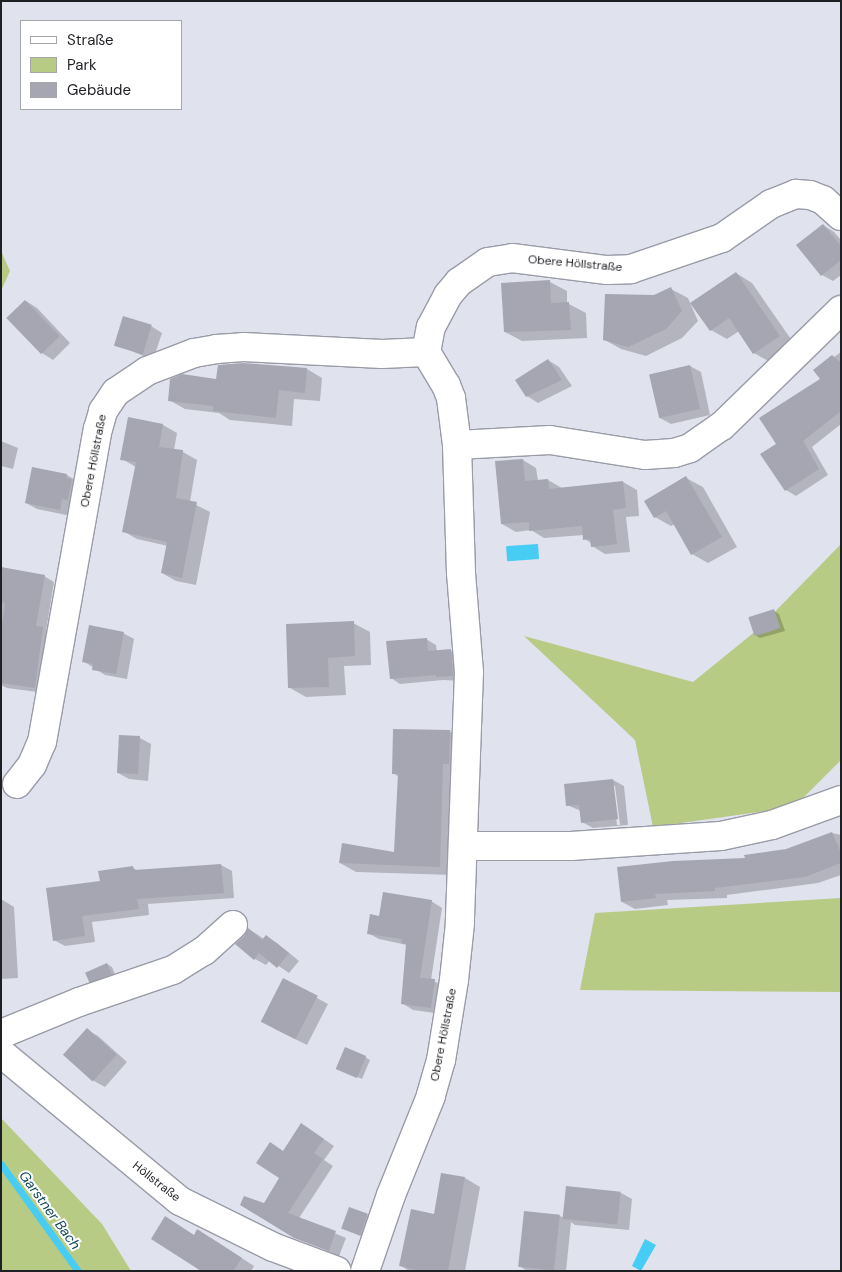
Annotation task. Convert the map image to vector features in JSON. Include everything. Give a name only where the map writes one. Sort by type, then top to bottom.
[{"type":"street","name":"Obere Höllstraße","points":[[365,1271],[391,1195],[431,1096],[441,1060],[454,980],[463,846],[469,672],[461,573],[457,445],[451,398],[446,385],[426,352],[431,327],[448,295],[460,282],[488,262],[512,258],[607,270],[631,269],[722,238],[771,204],[796,194],[810,195],[823,200],[841,216]]},
{"type":"street","points":[[457,445],[550,440],[645,455],[674,453],[690,448],[722,426],[841,310]]},
{"type":"street","name":"Obere Höllstraße","points":[[17,784],[32,765],[42,742],[98,429],[102,412],[116,392],[147,371],[194,353],[216,349],[243,347],[382,354],[426,352]]},
{"type":"street","points":[[463,846],[571,846],[721,836],[772,825],[841,800]]},
{"type":"street","points":[[1,1034],[79,1002],[173,970],[204,951],[233,924]]},
{"type":"street","name":"Höllstraße","points":[[1,1053],[180,1201],[273,1247],[336,1271]]},
{"type":"green space","points":[[1,251],[10,271],[1,291]]},
{"type":"green space","points":[[841,544],[841,760],[794,807],[653,827],[635,740],[524,636],[693,682],[757,630]]},
{"type":"green space","points":[[841,898],[841,992],[580,990],[595,913]]},
{"type":"green space","points":[[1,1118],[102,1224],[131,1271],[1,1271]]},
{"type":"water","points":[[538,544],[539,559],[507,561],[506,546]]},
{"type":"water","points":[[645,1239],[656,1245],[641,1271],[632,1266]]},
{"type":"building","points":[[823,224],[841,246],[841,260],[821,276],[796,245]]},
{"type":"building","points":[[736,272],[780,336],[753,354],[729,318],[710,331],[690,303]]},
{"type":"building","points":[[550,280],[551,303],[569,302],[571,330],[504,332],[501,283]]},
{"type":"building","points":[[671,287],[682,311],[666,329],[628,347],[603,340],[605,294],[654,295]]},
{"type":"building","points":[[25,300],[60,336],[41,354],[6,318]]},
{"type":"building","points":[[123,316],[152,325],[143,354],[114,346]]},
{"type":"building","points":[[832,355],[841,363],[841,411],[803,441],[819,469],[785,491],[760,454],[776,444],[759,418],[820,379],[813,370]]},
{"type":"building","points":[[548,359],[562,380],[526,397],[515,380]]},
{"type":"building","points":[[243,363],[307,368],[305,393],[279,390],[276,418],[213,411],[213,406],[168,401],[170,379],[182,374],[216,379],[218,365]]},
{"type":"building","points":[[690,365],[700,409],[659,418],[649,374]]},
{"type":"building","points":[[128,417],[163,424],[159,447],[183,450],[176,498],[197,502],[182,578],[161,573],[167,542],[122,532],[136,462],[120,460]]},
{"type":"building","points":[[523,459],[525,481],[548,479],[549,489],[623,481],[626,508],[613,510],[617,544],[591,547],[590,539],[583,540],[582,526],[529,531],[529,522],[501,524],[495,461]]},
{"type":"building","points":[[32,467],[67,474],[66,478],[72,479],[68,500],[62,499],[60,510],[25,503]]},
{"type":"building","points":[[686,476],[722,537],[691,555],[666,511],[654,518],[644,501]]},
{"type":"building","points":[[1,567],[45,575],[36,626],[43,627],[35,688],[1,683],[1,633],[5,603],[1,602]]},
{"type":"building","points":[[774,609],[780,628],[755,636],[748,617]]},
{"type":"building","points":[[354,621],[355,656],[328,658],[329,687],[288,688],[286,624]]},
{"type":"building","points":[[89,625],[124,632],[116,674],[92,670],[93,664],[82,662]]},
{"type":"building","points":[[427,638],[428,651],[451,649],[453,676],[436,677],[436,675],[390,679],[386,641]]},
{"type":"building","points":[[393,729],[450,730],[449,764],[443,764],[440,867],[339,863],[342,843],[394,852],[398,774],[392,774]]},
{"type":"building","points":[[119,735],[140,736],[138,774],[117,773]]},
{"type":"building","points":[[613,779],[618,819],[581,823],[579,805],[566,806],[564,784]]},
{"type":"building","points":[[832,832],[841,853],[841,863],[805,877],[715,888],[715,891],[655,894],[656,898],[621,902],[617,867],[673,861],[745,858],[744,855],[786,849]]},
{"type":"building","points":[[221,864],[224,893],[137,899],[139,909],[82,916],[85,936],[53,941],[46,888],[100,881],[98,871],[133,866],[134,870]]},
{"type":"building","points":[[383,892],[432,900],[420,978],[435,979],[431,1008],[401,1004],[406,944],[401,943],[402,939],[367,934],[370,914],[379,916]]},
{"type":"building","points":[[248,928],[262,940],[266,935],[289,953],[277,968],[259,953],[254,960],[235,944],[244,936]]},
{"type":"building","points":[[107,963],[112,974],[90,984],[85,973]]},
{"type":"building","points":[[283,978],[318,996],[296,1039],[261,1022]]},
{"type":"building","points":[[87,1028],[117,1055],[93,1082],[63,1055]]},
{"type":"building","points":[[345,1047],[366,1056],[357,1078],[336,1069]]},
{"type":"building","points":[[301,1123],[324,1139],[314,1153],[323,1159],[288,1213],[336,1231],[329,1251],[294,1238],[240,1205],[244,1196],[264,1203],[279,1178],[256,1163],[270,1142],[283,1151]]},
{"type":"building","points":[[441,1173],[465,1177],[448,1271],[421,1271],[399,1266],[411,1209],[434,1214]]},
{"type":"building","points":[[566,1186],[621,1192],[617,1225],[563,1219]]},
{"type":"building","points":[[349,1207],[368,1214],[360,1235],[341,1229]]},
{"type":"building","points":[[524,1211],[560,1215],[554,1270],[518,1267]]},
{"type":"building","points":[[165,1216],[194,1235],[197,1229],[242,1258],[233,1271],[201,1271],[151,1239]]},
{"type":"waterway","name":"Garstner Bach","points":[[1,1164],[78,1271]]}]
